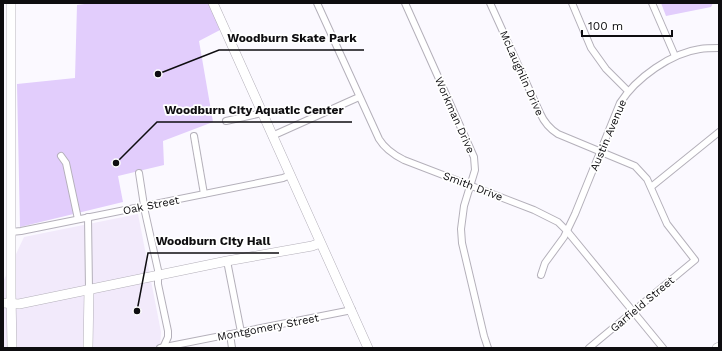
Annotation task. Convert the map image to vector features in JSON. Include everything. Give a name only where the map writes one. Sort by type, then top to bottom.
[{"type":"main road","points":[[11,3],[11,232],[7,303],[12,348]]},
{"type":"main road","points":[[213,3],[368,348]]},
{"type":"main road","points":[[7,303],[19,304],[88,289],[312,246],[320,243]]},
{"type":"main road","points":[[88,289],[88,348]]},
{"type":"street","name":"Smith Drive","points":[[317,3],[379,139],[388,150],[404,160],[534,210],[558,222],[663,348]]},
{"type":"street","name":"Workman Drive","points":[[405,3],[475,160],[475,170],[462,213],[461,236],[488,348]]},
{"type":"street","name":"McLaughlin Drive","points":[[490,3],[545,123],[558,134],[635,166],[647,178],[666,224],[695,260]]},
{"type":"street","points":[[572,3],[591,48],[606,69],[628,92]]},
{"type":"street","points":[[652,3],[675,56]]},
{"type":"street","name":"Austin Avenue","points":[[541,275],[545,263],[567,231],[620,103],[628,92],[649,73],[675,56],[700,49],[719,48]]},
{"type":"street","points":[[272,136],[359,97]]},
{"type":"street","points":[[226,121],[262,113]]},
{"type":"street","points":[[651,187],[719,132]]},
{"type":"street","points":[[194,136],[204,194]]},
{"type":"street","points":[[61,156],[66,163],[78,219]]},
{"type":"street","points":[[139,173],[168,331],[168,337],[162,348]]},
{"type":"street","name":"Oak Street","points":[[11,232],[88,218],[144,205],[283,178],[290,175]]},
{"type":"street","points":[[88,218],[88,289]]},
{"type":"street","name":"Garfield Street","points":[[589,348],[695,260]]},
{"type":"street","points":[[227,262],[241,332]]},
{"type":"street","name":"Montgomery Street","points":[[162,348],[352,310]]},
{"type":"street","points":[[230,334],[232,348]]},
{"type":"shaded area","points":[[92,3],[209,3],[220,30],[199,41],[213,122],[163,141],[164,165],[118,176],[123,202],[20,227],[17,84],[75,78],[77,5]]},
{"type":"shaded area","points":[[661,3],[713,3],[711,7],[666,16]]},
{"type":"shaded area","points":[[138,214],[161,332],[160,348],[3,348],[3,282],[24,237]]},
{"type":"place","name":"Woodburn Skate Park","points":[[158,74]]},
{"type":"place","name":"Woodburn City Aquatic Center","points":[[116,163]]},
{"type":"place","name":"Woodburn City Hall","points":[[137,311]]}]
